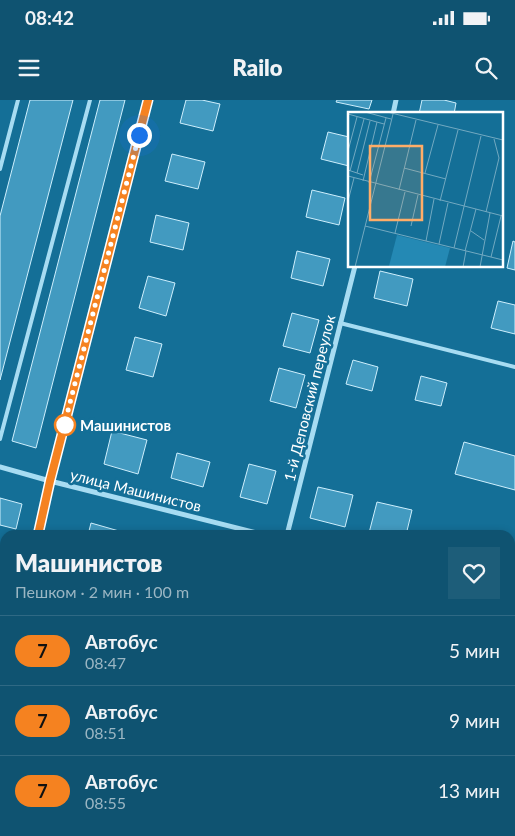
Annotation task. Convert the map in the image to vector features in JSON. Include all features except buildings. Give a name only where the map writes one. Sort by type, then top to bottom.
[{"type":"street","points":[[39,530],[148,100]]},
{"type":"street","name":"1-й Деповский переулок","points":[[288,530],[354,268]]},
{"type":"street","name":"улица Машинистов","points":[[0,467],[246,530]]},
{"type":"lane","points":[[0,169],[18,100]]},
{"type":"lane","points":[[0,438],[90,100]]},
{"type":"lane","points":[[340,323],[515,367]]},
{"type":"bus line","name":"7","points":[[39,530],[148,100]]},
{"type":"place","name":"Машинистов","points":[[65,425]]},
{"type":"route","points":[[65,425],[139,135]]}]
